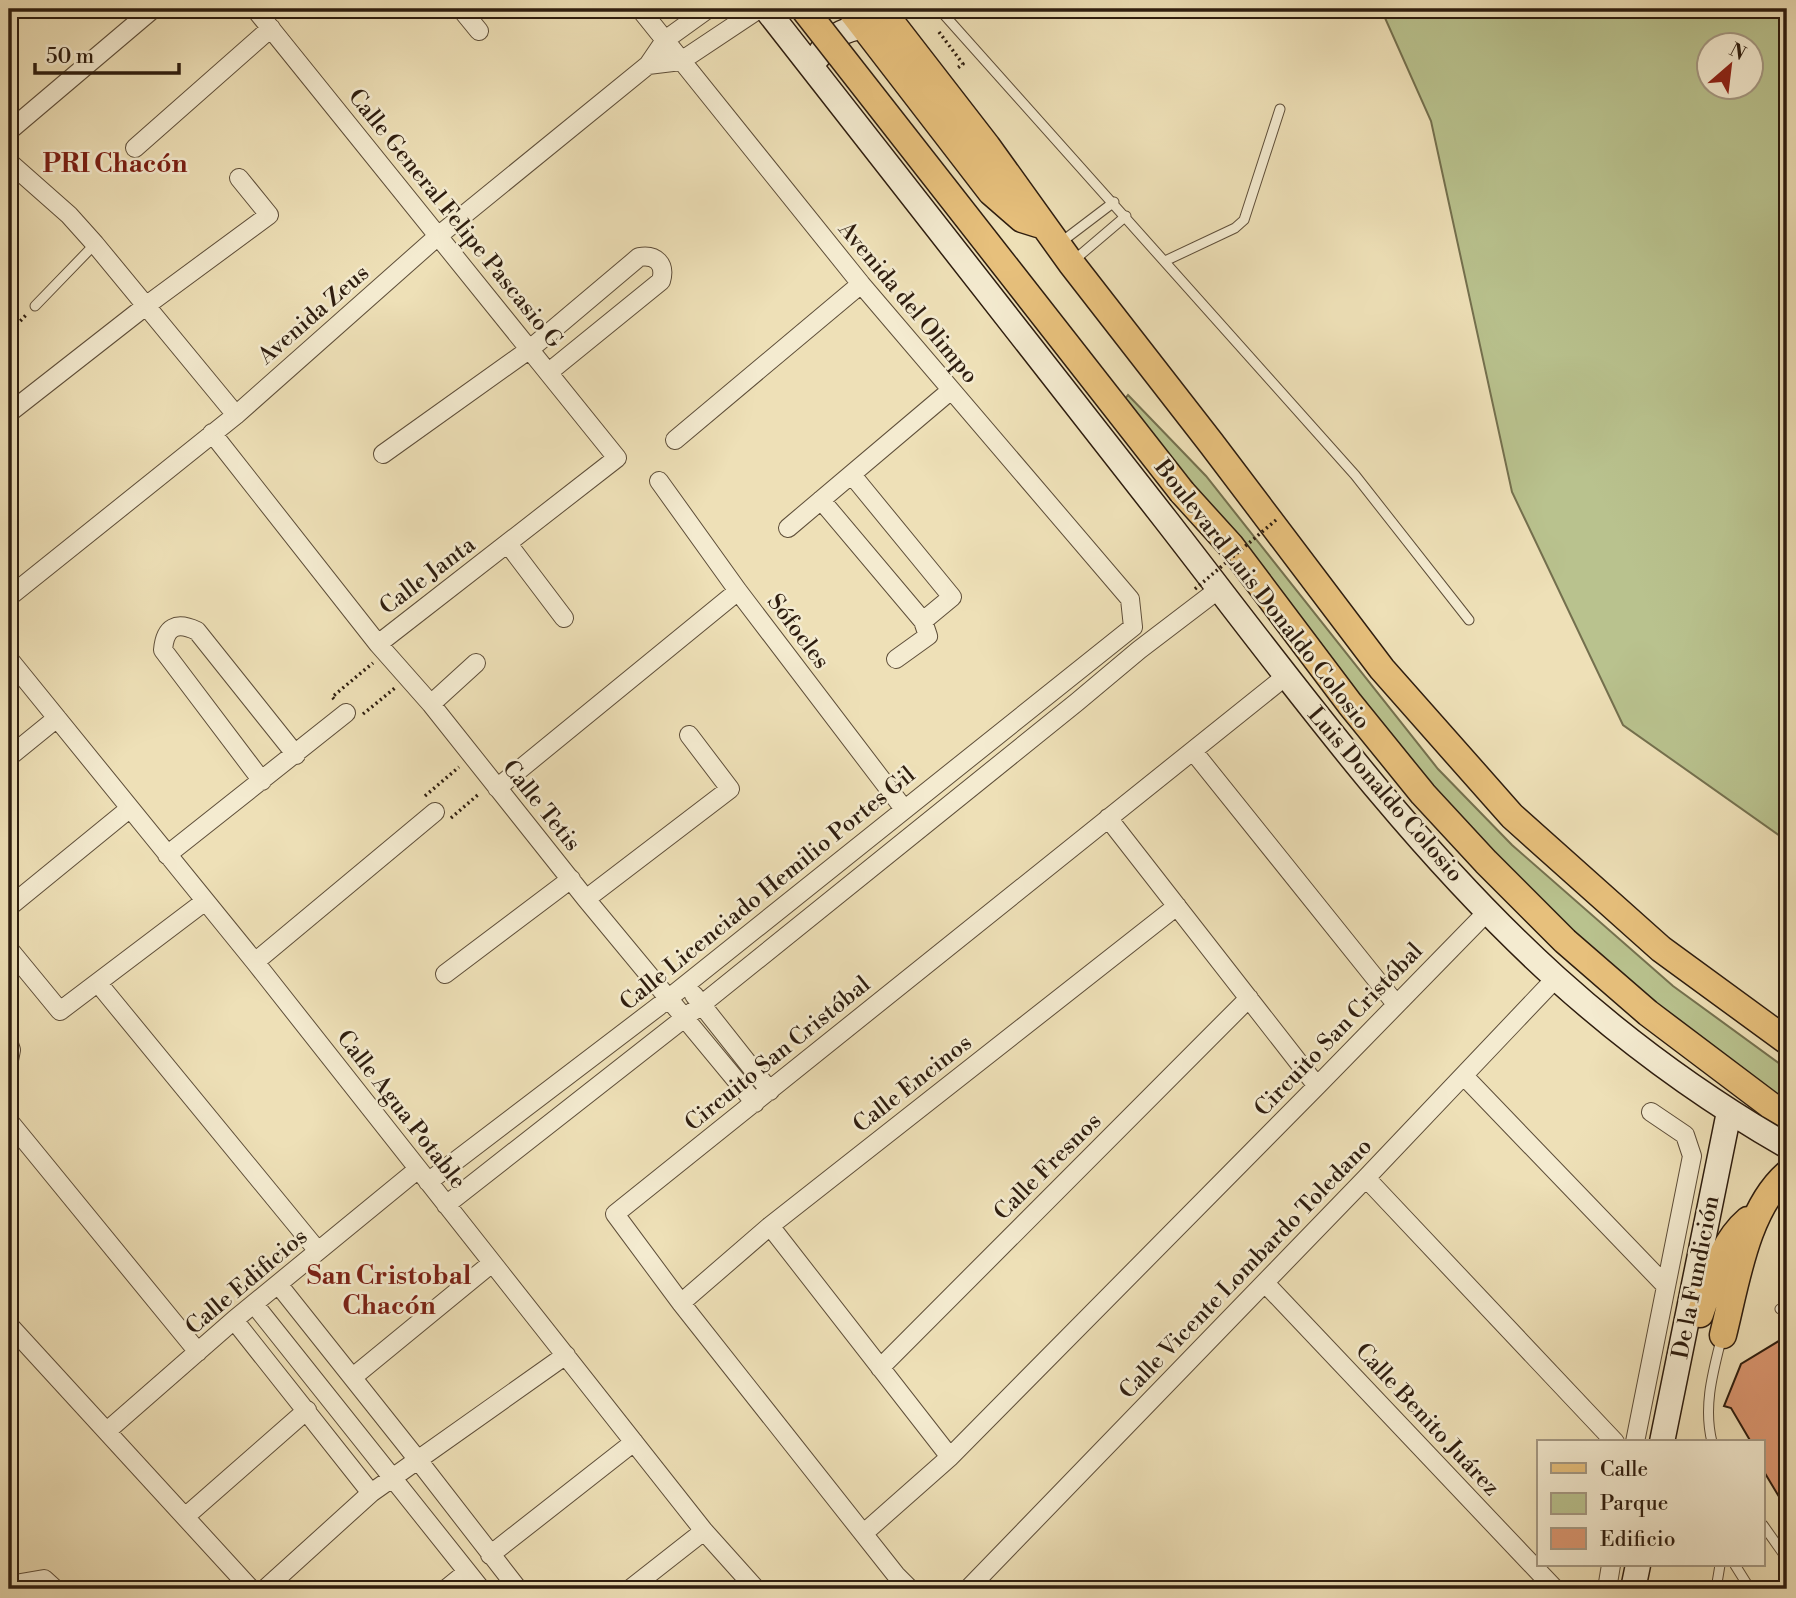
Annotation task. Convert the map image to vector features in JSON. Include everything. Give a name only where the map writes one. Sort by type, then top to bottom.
[{"type":"main road","name":"Boulevard Luis Donaldo Colosio","points":[[804,9],[1182,492],[1231,546],[1350,704],[1423,794],[1565,941],[1648,1013],[1787,1115]]},
{"type":"main road","points":[[865,15],[991,192],[1057,244]]},
{"type":"main road","name":"Boulevard Luis Donaldo Colosio","points":[[1057,244],[1382,669],[1513,816],[1661,949],[1787,1041]]},
{"type":"main road","points":[[1723,1335],[1743,1254],[1762,1207],[1787,1174]]},
{"type":"main road","points":[[1700,1314],[1723,1252],[1735,1231],[1762,1207]]},
{"type":"street","points":[[9,131],[153,9]]},
{"type":"street","name":"Calle General Felipe Pascasio G","points":[[256,9],[617,458]]},
{"type":"street","points":[[461,9],[479,31]]},
{"type":"street","name":"Avenida del Olimpo","points":[[640,9],[861,284],[1130,599],[1133,627]]},
{"type":"street","name":"Avenida Zeus","points":[[9,597],[236,415],[438,236],[648,65],[665,40],[708,9]]},
{"type":"street","points":[[648,65],[681,61],[759,9]]},
{"type":"street","name":"Luis Donaldo Colosio","points":[[766,9],[1207,589],[1286,676],[1413,830],[1488,911],[1556,978],[1619,1031],[1729,1112],[1787,1146]]},
{"type":"street","points":[[814,70],[821,52],[833,37],[865,15]]},
{"type":"street","points":[[135,148],[271,28]]},
{"type":"street","points":[[9,162],[69,215],[147,305],[236,415]]},
{"type":"street","points":[[9,413],[147,305],[269,215],[239,178]]},
{"type":"street","points":[[383,454],[530,349],[639,257],[656,258],[662,265],[661,281],[549,372]]},
{"type":"street","points":[[675,440],[861,284]]},
{"type":"street","points":[[788,528],[950,391]]},
{"type":"street","name":"Calle Janta","points":[[212,433],[381,648],[617,458]]},
{"type":"street","points":[[852,475],[952,597],[896,659]]},
{"type":"street","name":"Sófocles","points":[[659,481],[738,591],[904,809]]},
{"type":"street","points":[[821,500],[925,629]]},
{"type":"street","points":[[508,544],[564,618]]},
{"type":"street","points":[[446,1205],[701,1005],[1077,702],[1207,589]]},
{"type":"street","points":[[494,785],[738,591]]},
{"type":"street","points":[[261,781],[163,650],[164,637],[173,628],[185,625],[197,631],[296,755]]},
{"type":"street","name":"Calle Licenciado Hemilio Portes Gil","points":[[423,1176],[685,985],[1133,627]]},
{"type":"street","name":"Calle Tetis","points":[[381,648],[431,704],[586,899],[755,1103]]},
{"type":"street","name":"Calle Agua Potable","points":[[9,659],[204,902],[255,961],[704,1531],[756,1589]]},
{"type":"street","points":[[431,704],[476,663]]},
{"type":"street","name":"Circuito San Cristóbal","points":[[910,1589],[681,1303],[614,1214],[771,1091],[1286,676]]},
{"type":"street","points":[[167,855],[346,713]]},
{"type":"street","points":[[9,757],[57,718]]},
{"type":"street","points":[[586,899],[730,789],[689,736]]},
{"type":"street","points":[[1193,751],[1396,1004]]},
{"type":"street","points":[[9,907],[129,808]]},
{"type":"street","points":[[255,961],[435,813]]},
{"type":"street","points":[[1108,818],[1317,1086]]},
{"type":"street","points":[[445,974],[571,879]]},
{"type":"street","points":[[9,949],[60,1011],[204,902]]},
{"type":"street","name":"Calle Encinos","points":[[681,1303],[770,1226],[1177,906]]},
{"type":"street","name":"Circuito San Cristóbal","points":[[864,1533],[950,1457],[1488,911]]},
{"type":"street","name":"Calle Vicente Lombardo Toledano","points":[[968,1589],[1556,978]]},
{"type":"street","points":[[98,983],[318,1251]]},
{"type":"street","points":[[685,985],[771,1091]]},
{"type":"street","name":"Calle Fresnos","points":[[880,1368],[1249,998]]},
{"type":"street","points":[[9,1044],[9,1060]]},
{"type":"street","points":[[1464,1076],[1666,1286]]},
{"type":"street","points":[[1635,1440],[1692,1156],[1685,1135],[1651,1112]]},
{"type":"street","name":"De la Fundición","points":[[1662,1440],[1729,1112]]},
{"type":"street","points":[[9,1121],[198,1352]]},
{"type":"street","name":"Calle Edificios","points":[[107,1431],[318,1251],[423,1176]]},
{"type":"street","points":[[1366,1178],[1613,1440]]},
{"type":"street","points":[[770,1226],[950,1457]]},
{"type":"street","points":[[353,1377],[492,1263]]},
{"type":"street","name":"Calle Benito Juárez","points":[[1265,1283],[1555,1589]]},
{"type":"street","points":[[278,1284],[518,1589]]},
{"type":"street","points":[[254,1304],[481,1589]]},
{"type":"street","points":[[1676,1440],[1700,1314]]},
{"type":"street","points":[[234,1320],[371,1493]]},
{"type":"street","points":[[9,1325],[251,1589]]},
{"type":"street","points":[[265,1589],[371,1493],[566,1355]]},
{"type":"street","points":[[185,1517],[307,1410]]},
{"type":"street","points":[[490,1555],[634,1442]]},
{"type":"street","points":[[630,1589],[704,1531]]},
{"type":"street","points":[[1607,1589],[1612,1566]]},
{"type":"street","points":[[1633,1589],[1638,1566]]},
{"type":"street","points":[[1649,1589],[1654,1566]]},
{"type":"street","points":[[446,1589],[467,1572]]},
{"type":"street","points":[[9,1585],[44,1579],[55,1589]]},
{"type":"lane","points":[[939,9],[1355,475],[1469,620]]},
{"type":"lane","points":[[1165,261],[1235,228],[1244,220],[1280,109]]},
{"type":"lane","points":[[1057,244],[1114,202]]},
{"type":"lane","points":[[1057,244],[1126,216]]},
{"type":"lane","points":[[35,306],[95,244]]},
{"type":"lane","points":[[1712,1440],[1707,1412],[1712,1376],[1723,1335]]},
{"type":"lane","points":[[1764,1526],[1787,1559]]},
{"type":"lane","points":[[1716,1589],[1720,1566]]},
{"type":"lane","points":[[1736,1566],[1750,1589]]},
{"type":"path","points":[[939,32],[963,64]]},
{"type":"path","points":[[9,333],[35,306]]},
{"type":"path","points":[[1207,589],[1276,520]]},
{"type":"path","points":[[381,648],[332,697],[354,722],[407,678]]},
{"type":"path","points":[[471,756],[423,798],[444,825],[494,785]]},
{"type":"green space","points":[[1381,9],[1787,9],[1787,841],[1623,725],[1512,492],[1431,121]]},
{"type":"green space","points":[[1128,395],[1206,476],[1438,769],[1512,845],[1673,986],[1787,1069],[1787,1100],[1758,1082],[1656,1006],[1563,928],[1424,781],[1125,399]]},
{"type":"building","points":[[1787,1336],[1787,1510],[1764,1472],[1764,1440],[1750,1440],[1731,1408],[1724,1406],[1741,1364]]},
{"type":"district","name":"PRI Chacón","points":[[115,163]]},
{"type":"district","name":"San Cristobal Chacón","points":[[389,1290]]}]
